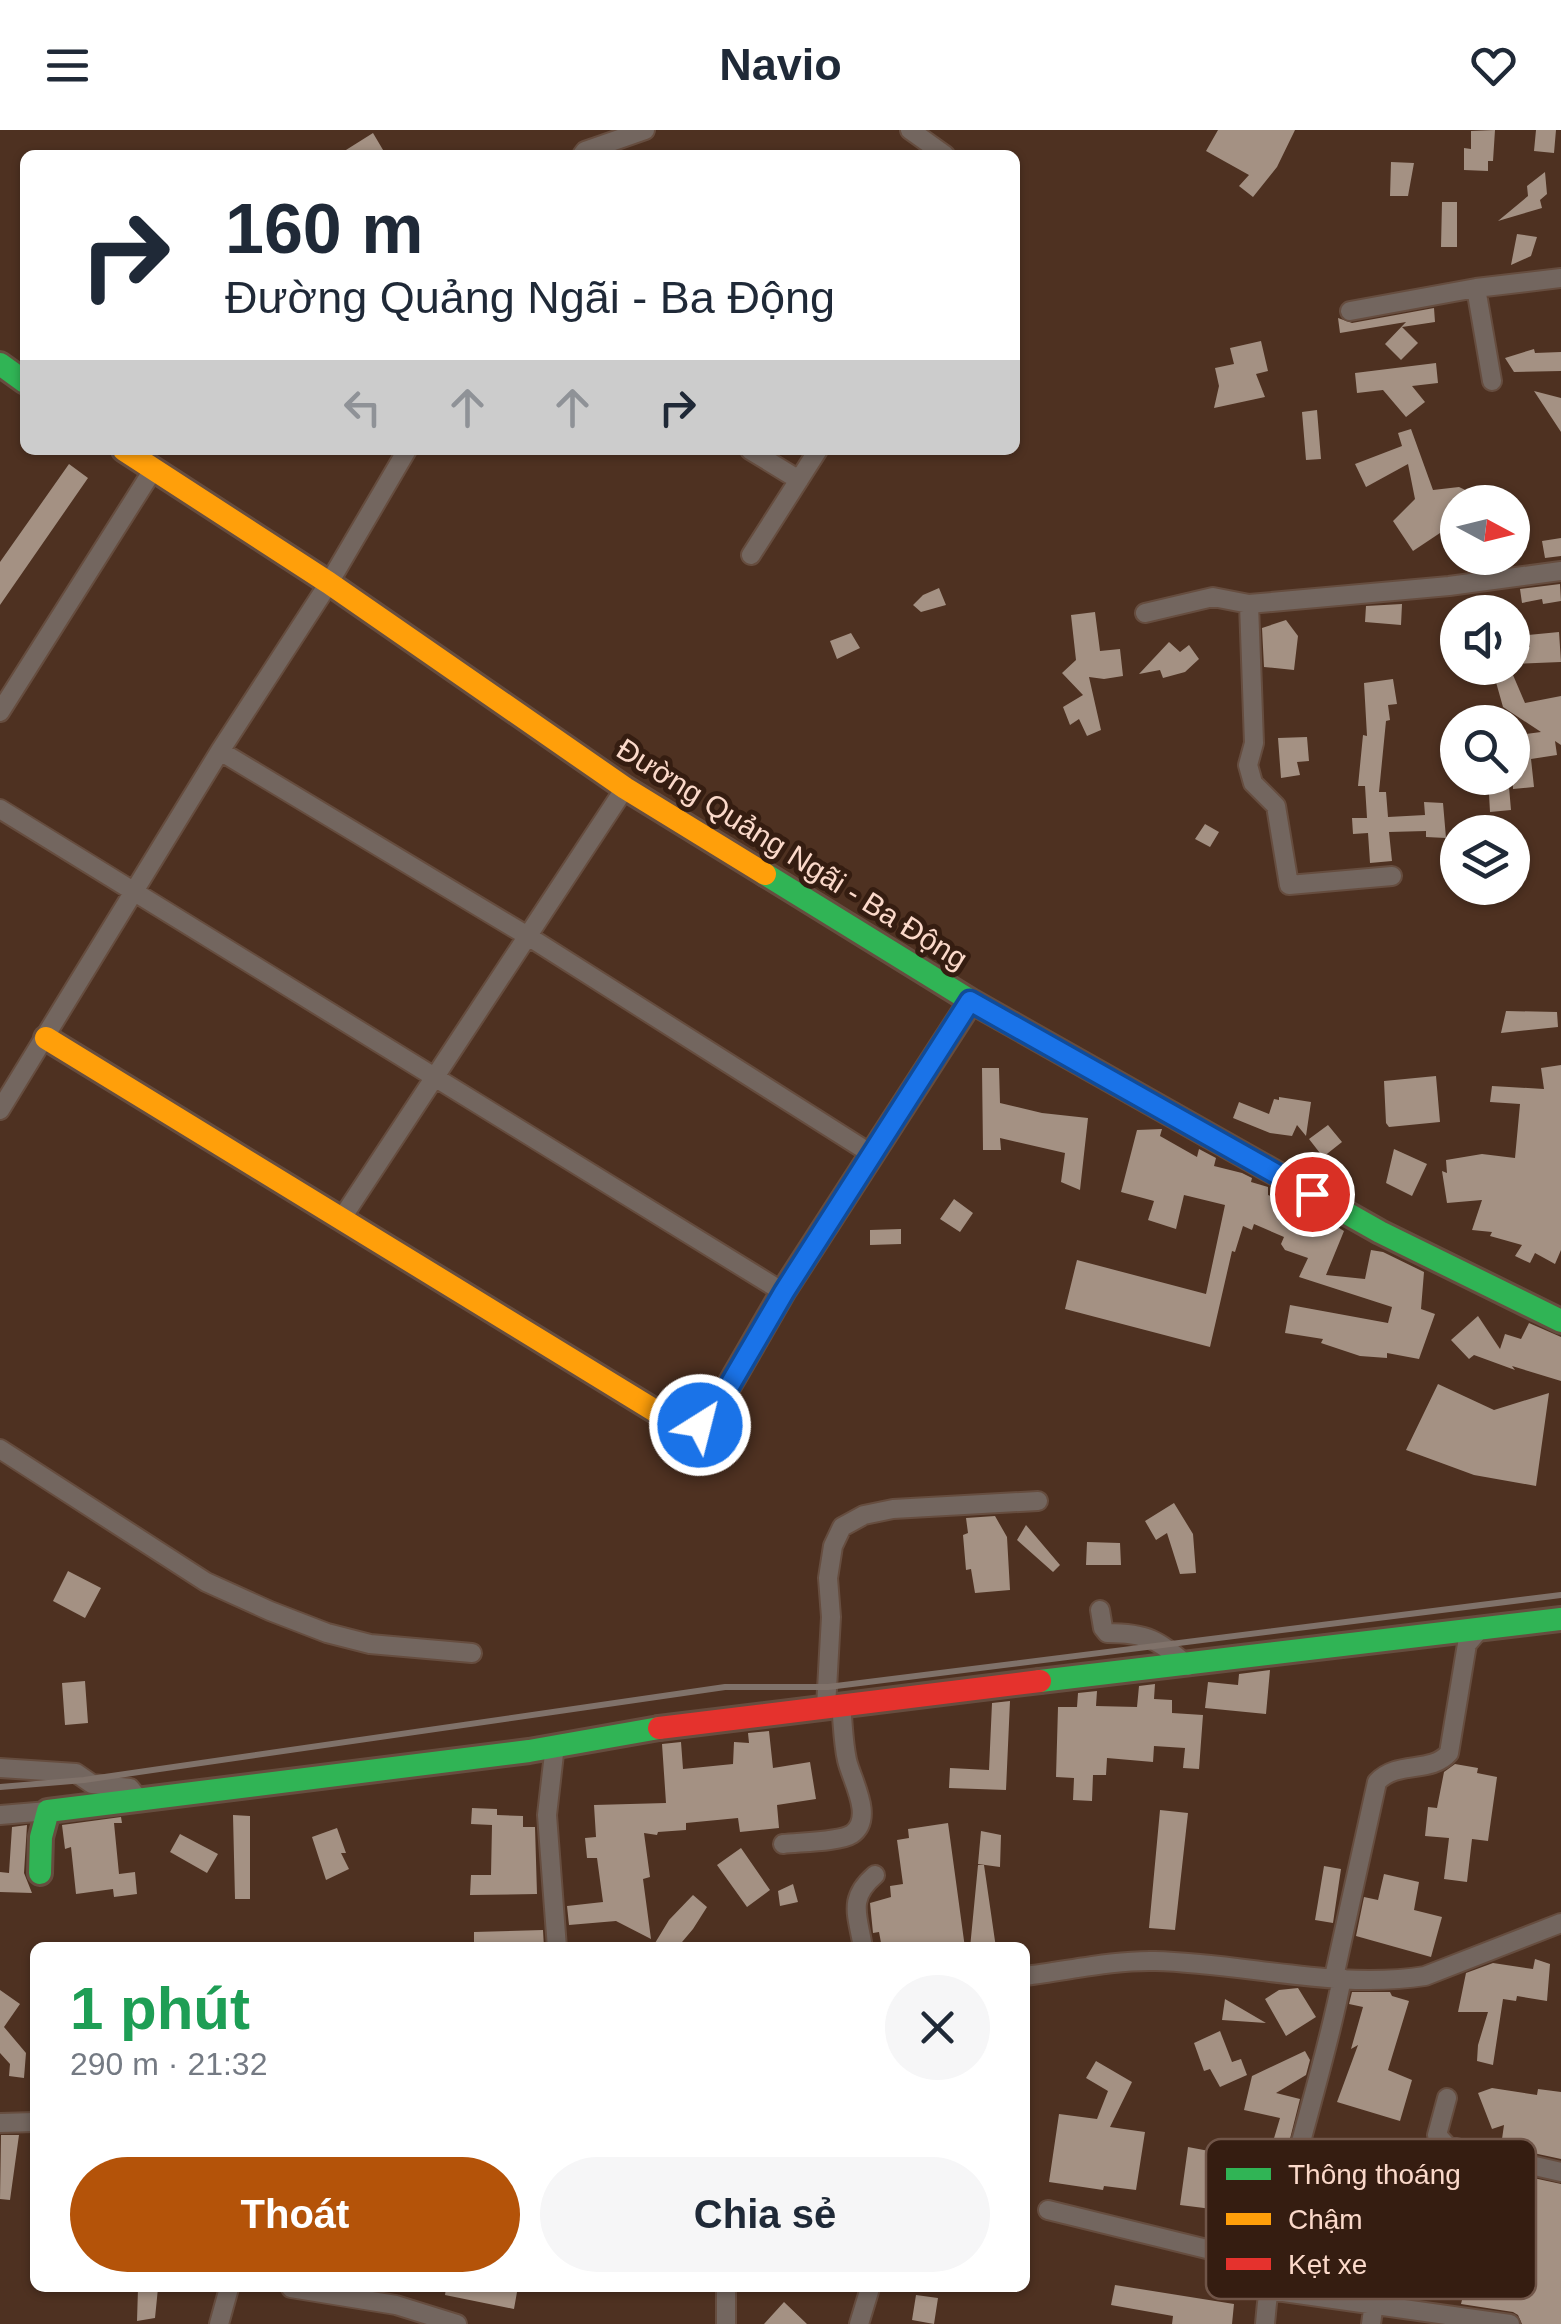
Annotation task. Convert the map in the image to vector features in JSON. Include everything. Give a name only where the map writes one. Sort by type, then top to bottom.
[{"type":"street","points":[[614,148],[645,130]]},
{"type":"street","points":[[910,130],[938,150]]},
{"type":"street","points":[[1350,310],[1561,278]]},
{"type":"street","points":[[1476,288],[1492,382]]},
{"type":"street","name":"Đường Quảng Ngãi - Ba Động","points":[[131,455],[328,584],[625,788],[970,1001],[1380,1232],[1561,1321]]},
{"type":"street","points":[[0,1110],[404,455]]},
{"type":"street","points":[[758,455],[799,480]]},
{"type":"street","points":[[751,555],[815,455]]},
{"type":"street","points":[[0,712],[153,470]]},
{"type":"street","points":[[1145,613],[1214,597],[1249,604],[1449,586],[1561,571]]},
{"type":"street","points":[[1249,604],[1254,744],[1248,765],[1253,783],[1276,806],[1288,884],[1392,876]]},
{"type":"street","points":[[220,751],[526,935],[873,1156]]},
{"type":"street","points":[[342,1218],[625,788]]},
{"type":"street","points":[[0,810],[784,1292]]},
{"type":"street","points":[[46,1038],[683,1428],[710,1419],[784,1292],[970,1001]]},
{"type":"street","points":[[0,1449],[206,1582],[270,1610],[327,1633],[370,1644],[472,1653]]},
{"type":"street","points":[[783,1844],[841,1837],[852,1834],[859,1826],[860,1800],[833,1706],[828,1578],[842,1528],[864,1515],[893,1510],[1038,1501]]},
{"type":"street","points":[[1100,1610],[1103,1628],[1108,1633],[1143,1634],[1166,1646],[1188,1666]]},
{"type":"street","points":[[0,1815],[833,1706],[1561,1620]]},
{"type":"street","points":[[1301,2139],[1377,1782],[1392,1770],[1442,1761],[1449,1752],[1467,1644],[1480,1629]]},
{"type":"street","points":[[555,1745],[547,1815],[557,1942]]},
{"type":"street","points":[[0,1768],[76,1773],[92,1784],[130,1788],[138,1798]]},
{"type":"street","points":[[40,1873],[40,1838],[48,1811]]},
{"type":"street","points":[[863,1942],[856,1902],[863,1885],[875,1874]]},
{"type":"street","points":[[1030,1975],[1153,1961],[1401,1980],[1425,1976],[1561,1923]]},
{"type":"street","points":[[1441,2139],[1438,2135],[1447,2098]]},
{"type":"street","points":[[0,2123],[30,2122]]},
{"type":"street","points":[[1536,2166],[1561,2172]]},
{"type":"street","points":[[1048,2210],[1206,2249]]},
{"type":"street","points":[[219,2324],[228,2292]]},
{"type":"street","points":[[316,2292],[396,2305],[456,2324]]},
{"type":"street","points":[[726,2292],[726,2324]]},
{"type":"street","points":[[859,2324],[869,2292]]},
{"type":"street","points":[[1265,2324],[1269,2299]]},
{"type":"street","points":[[1342,2299],[1439,2319],[1510,2324]]},
{"type":"street","points":[[1371,2324],[1374,2303]]},
{"type":"building","points":[[1218,130],[1295,130],[1277,167],[1253,197],[1239,186],[1249,175],[1206,151]]},
{"type":"building","points":[[1495,130],[1493,161],[1488,161],[1488,171],[1464,170],[1464,148],[1471,149],[1471,131]]},
{"type":"building","points":[[1536,130],[1556,130],[1554,153],[1534,151]]},
{"type":"building","points":[[373,133],[383,150],[346,150]]},
{"type":"building","points":[[1391,162],[1414,163],[1408,196],[1390,196]]},
{"type":"building","points":[[1545,172],[1547,194],[1540,200],[1542,208],[1498,221],[1528,196],[1527,186]]},
{"type":"building","points":[[1442,202],[1457,202],[1457,247],[1441,247]]},
{"type":"building","points":[[1517,234],[1537,237],[1531,256],[1511,265]]},
{"type":"building","points":[[1434,308],[1435,322],[1402,327],[1418,343],[1401,360],[1385,344],[1406,322],[1340,333],[1338,318],[1352,323]]},
{"type":"building","points":[[1261,341],[1268,371],[1256,374],[1265,397],[1214,408],[1219,386],[1215,368],[1234,364],[1230,348]]},
{"type":"building","points":[[1534,349],[1535,353],[1561,352],[1561,371],[1514,372],[1505,358]]},
{"type":"building","points":[[1436,363],[1438,383],[1412,386],[1425,402],[1406,417],[1383,390],[1357,393],[1355,373]]},
{"type":"building","points":[[1534,391],[1561,398],[1561,432]]},
{"type":"building","points":[[1317,410],[1321,459],[1306,460],[1302,412]]},
{"type":"building","points":[[1411,429],[1433,490],[1440,489],[1440,533],[1413,551],[1393,521],[1415,499],[1408,464],[1366,487],[1355,464],[1402,446],[1398,433]]},
{"type":"building","points":[[69,464],[88,478],[0,605],[0,562]]},
{"type":"building","points":[[1561,538],[1561,556],[1545,558],[1542,541]]},
{"type":"building","points":[[1560,584],[1561,601],[1530,601],[1530,595],[1521,595],[1520,589]]},
{"type":"building","points":[[939,588],[946,605],[921,612],[913,605],[923,595]]},
{"type":"building","points":[[1402,604],[1401,625],[1365,622],[1366,606]]},
{"type":"building","points":[[1095,612],[1100,651],[1120,649],[1123,676],[1089,677],[1101,730],[1087,736],[1079,719],[1070,725],[1063,707],[1083,695],[1062,673],[1076,660],[1071,615]]},
{"type":"building","points":[[1286,620],[1298,636],[1294,670],[1264,667],[1262,628]]},
{"type":"building","points":[[1559,632],[1561,662],[1530,663],[1530,635]]},
{"type":"building","points":[[851,633],[860,648],[837,659],[830,641]]},
{"type":"building","points":[[1169,642],[1180,652],[1189,645],[1199,659],[1185,672],[1163,678],[1160,670],[1139,674]]},
{"type":"building","points":[[1393,679],[1397,704],[1388,705],[1390,720],[1386,721],[1379,792],[1386,792],[1388,817],[1425,815],[1424,802],[1443,803],[1440,838],[1426,837],[1426,831],[1389,832],[1392,861],[1370,863],[1368,833],[1353,834],[1352,818],[1367,818],[1365,786],[1358,786],[1363,735],[1367,736],[1364,683]]},
{"type":"building","points":[[1497,685],[1517,685],[1525,703],[1561,696],[1561,745],[1555,741],[1557,755],[1531,759],[1534,787],[1530,787],[1530,734],[1541,732],[1530,725],[1530,705],[1502,705]]},
{"type":"building","points":[[1307,737],[1309,761],[1297,762],[1300,775],[1281,778],[1278,738]]},
{"type":"building","points":[[1489,795],[1510,795],[1511,810],[1490,812]]},
{"type":"building","points":[[1205,824],[1219,832],[1210,847],[1195,839]]},
{"type":"building","points":[[1506,1011],[1557,1012],[1558,1027],[1501,1033]]},
{"type":"building","points":[[1561,1065],[1561,1250],[1555,1264],[1535,1253],[1530,1263],[1515,1256],[1522,1245],[1490,1236],[1492,1232],[1472,1230],[1482,1200],[1447,1203],[1442,1171],[1447,1173],[1446,1160],[1482,1154],[1515,1158],[1520,1104],[1490,1102],[1492,1086],[1544,1089],[1541,1068]]},
{"type":"building","points":[[982,1068],[999,1068],[1000,1103],[1088,1118],[1080,1190],[1061,1182],[1065,1153],[1000,1138],[1001,1150],[983,1150]]},
{"type":"building","points":[[1436,1076],[1440,1122],[1389,1127],[1384,1081]]},
{"type":"building","points":[[1274,1099],[1311,1102],[1306,1136],[1297,1125],[1292,1136],[1270,1133],[1233,1118],[1239,1102],[1269,1114]]},
{"type":"building","points":[[1328,1125],[1342,1142],[1323,1157],[1309,1139]]},
{"type":"building","points":[[1162,1129],[1160,1136],[1197,1157],[1199,1149],[1216,1158],[1214,1166],[1242,1173],[1252,1178],[1251,1182],[1268,1187],[1268,1195],[1281,1200],[1279,1204],[1326,1220],[1344,1231],[1326,1275],[1365,1279],[1371,1250],[1424,1272],[1421,1309],[1435,1314],[1419,1359],[1387,1353],[1387,1358],[1360,1356],[1321,1343],[1323,1339],[1285,1333],[1290,1305],[1388,1323],[1392,1307],[1299,1277],[1308,1258],[1285,1250],[1281,1244],[1284,1237],[1254,1224],[1252,1230],[1243,1226],[1235,1252],[1232,1251],[1210,1347],[1065,1309],[1077,1260],[1206,1294],[1225,1205],[1184,1195],[1176,1229],[1148,1220],[1154,1201],[1121,1192],[1137,1130]]},
{"type":"building","points":[[1394,1149],[1427,1164],[1412,1196],[1386,1183]]},
{"type":"building","points":[[954,1199],[973,1213],[960,1232],[940,1219]]},
{"type":"building","points":[[901,1229],[901,1244],[870,1245],[870,1230]]},
{"type":"building","points":[[1478,1316],[1500,1349],[1505,1334],[1521,1339],[1529,1323],[1561,1337],[1561,1381],[1474,1355],[1469,1359],[1451,1340]]},
{"type":"building","points":[[1438,1384],[1494,1410],[1549,1393],[1536,1486],[1474,1475],[1406,1450]]},
{"type":"building","points":[[1174,1503],[1193,1534],[1196,1573],[1180,1574],[1167,1533],[1156,1540],[1145,1521]]},
{"type":"building","points":[[995,1516],[1007,1537],[1010,1590],[975,1593],[971,1569],[966,1570],[966,1518]]},
{"type":"building","points":[[1026,1525],[1060,1565],[1053,1572],[1017,1540]]},
{"type":"building","points":[[1087,1542],[1120,1543],[1121,1565],[1086,1565]]},
{"type":"building","points":[[68,1571],[101,1588],[85,1618],[53,1601]]},
{"type":"building","points":[[1270,1670],[1266,1714],[1205,1708],[1208,1682],[1238,1685],[1239,1674]]},
{"type":"building","points":[[85,1681],[88,1723],[65,1725],[62,1683]]},
{"type":"building","points":[[1155,1684],[1154,1699],[1172,1700],[1172,1713],[1203,1715],[1199,1769],[1183,1768],[1185,1748],[1154,1746],[1153,1762],[1107,1758],[1106,1775],[1093,1775],[1092,1801],[1073,1800],[1074,1778],[1056,1777],[1058,1707],[1077,1707],[1078,1693],[1097,1691],[1096,1706],[1137,1707],[1139,1686]]},
{"type":"building","points":[[1010,1701],[1006,1790],[949,1788],[950,1768],[989,1770],[992,1703]]},
{"type":"building","points":[[769,1731],[773,1768],[810,1762],[816,1799],[777,1805],[779,1828],[740,1832],[738,1818],[686,1823],[686,1830],[657,1835],[644,1833],[650,1877],[643,1879],[651,1939],[616,1921],[569,1925],[567,1906],[603,1902],[597,1858],[587,1858],[585,1838],[596,1837],[594,1805],[666,1803],[662,1744],[681,1742],[683,1769],[733,1764],[734,1742],[749,1743],[748,1733]]},
{"type":"building","points":[[1455,1764],[1497,1777],[1488,1841],[1472,1839],[1467,1882],[1444,1879],[1449,1838],[1425,1836],[1428,1807],[1437,1808],[1444,1772]]},
{"type":"building","points":[[472,1808],[497,1809],[497,1815],[523,1816],[523,1827],[535,1827],[537,1894],[470,1895],[471,1875],[491,1875],[492,1825],[471,1824]]},
{"type":"building","points":[[1160,1810],[1188,1813],[1175,1930],[1149,1928]]},
{"type":"building","points":[[233,1815],[250,1816],[250,1899],[235,1899]]},
{"type":"building","points":[[121,1817],[122,1823],[114,1823],[119,1874],[135,1872],[137,1894],[114,1897],[113,1889],[76,1894],[71,1847],[65,1849],[62,1825]]},
{"type":"building","points":[[948,1823],[964,1942],[881,1942],[879,1932],[873,1933],[870,1903],[891,1897],[890,1886],[903,1884],[897,1840],[909,1838],[908,1829]]},
{"type":"building","points":[[27,1825],[24,1873],[32,1893],[0,1892],[0,1872],[9,1873],[12,1827]]},
{"type":"building","points":[[337,1828],[346,1853],[341,1853],[349,1869],[326,1880],[312,1837]]},
{"type":"building","points":[[981,1831],[1001,1835],[1000,1867],[978,1864]]},
{"type":"building","points":[[180,1834],[218,1854],[207,1873],[170,1852]]},
{"type":"building","points":[[741,1848],[770,1890],[747,1907],[717,1865]]},
{"type":"building","points":[[978,1865],[984,1865],[995,1942],[971,1942]]},
{"type":"building","points":[[1324,1866],[1341,1869],[1333,1923],[1315,1920]]},
{"type":"building","points":[[1384,1874],[1419,1882],[1414,1910],[1442,1917],[1431,1957],[1356,1936],[1364,1897],[1378,1900]]},
{"type":"building","points":[[793,1884],[798,1902],[780,1906],[778,1891]]},
{"type":"building","points":[[693,1895],[707,1907],[682,1942],[656,1942],[669,1920]]},
{"type":"building","points":[[543,1930],[544,1942],[474,1942],[474,1932]]},
{"type":"building","points":[[1535,1959],[1550,1964],[1547,2001],[1517,1996],[1516,2001],[1503,1999],[1493,2065],[1477,2061],[1488,2012],[1458,2012],[1466,1973],[1493,1963],[1533,1969]]},
{"type":"building","points":[[1298,1988],[1316,2017],[1286,2036],[1265,1999],[1279,1990]]},
{"type":"building","points":[[0,1990],[20,2004],[4,2027],[26,2053],[24,2078],[9,2076],[10,2064],[0,2053]]},
{"type":"building","points":[[1352,1992],[1390,1992],[1409,2001],[1388,2070],[1412,2080],[1400,2121],[1337,2102],[1358,2045],[1351,2049],[1363,2007],[1349,2004]]},
{"type":"building","points":[[1225,1999],[1266,2023],[1222,2020]]},
{"type":"building","points":[[1220,2031],[1232,2062],[1241,2059],[1247,2075],[1220,2087],[1210,2069],[1204,2071],[1194,2043]]},
{"type":"building","points":[[1305,2051],[1310,2060],[1306,2075],[1276,2093],[1300,2099],[1290,2139],[1274,2139],[1280,2118],[1244,2110],[1252,2076]]},
{"type":"building","points":[[1096,2061],[1132,2082],[1110,2127],[1145,2132],[1136,2190],[1104,2186],[1103,2190],[1049,2182],[1059,2114],[1097,2119],[1108,2091],[1086,2078]]},
{"type":"building","points":[[1492,2088],[1537,2095],[1538,2089],[1561,2092],[1561,2159],[1536,2154],[1536,2139],[1502,2139],[1504,2125],[1492,2129],[1478,2093]]},
{"type":"building","points":[[1,2135],[19,2135],[10,2200],[0,2199]]},
{"type":"building","points":[[1188,2147],[1206,2150],[1206,2208],[1180,2205]]},
{"type":"building","points":[[1536,2179],[1561,2184],[1561,2324],[1522,2324],[1513,2312],[1461,2304],[1462,2299],[1536,2299]]},
{"type":"building","points":[[1115,2285],[1234,2304],[1232,2324],[1172,2324],[1173,2316],[1111,2305]]},
{"type":"building","points":[[138,2292],[158,2292],[155,2318],[137,2321]]},
{"type":"building","points":[[445,2292],[517,2292],[514,2309],[445,2295]]},
{"type":"building","points":[[916,2295],[938,2298],[934,2324],[912,2320]]},
{"type":"building","points":[[784,2302],[807,2324],[764,2324]]},
{"type":"railway","points":[[0,1787],[84,1780],[725,1687],[828,1687],[1561,1595]]},
{"type":"traffic: fast","points":[[0,364],[20,378]]},
{"type":"traffic: fast","points":[[765,874],[971,1001],[1380,1232],[1561,1321]]},
{"type":"traffic: fast","points":[[712,1415],[783,1292],[971,1001]]},
{"type":"traffic: fast","points":[[1040,1681],[1561,1619]]},
{"type":"traffic: fast","points":[[40,1873],[41,1837],[48,1811],[529,1751],[659,1728]]},
{"type":"traffic: slow","points":[[132,455],[329,583],[625,788],[765,874]]},
{"type":"traffic: slow","points":[[46,1038],[683,1428],[700,1425],[712,1415]]},
{"type":"traffic: jam","points":[[659,1728],[1040,1681]]},
{"type":"route","points":[[700,1425],[710,1419],[784,1292],[970,1001],[1312,1194]]}]
